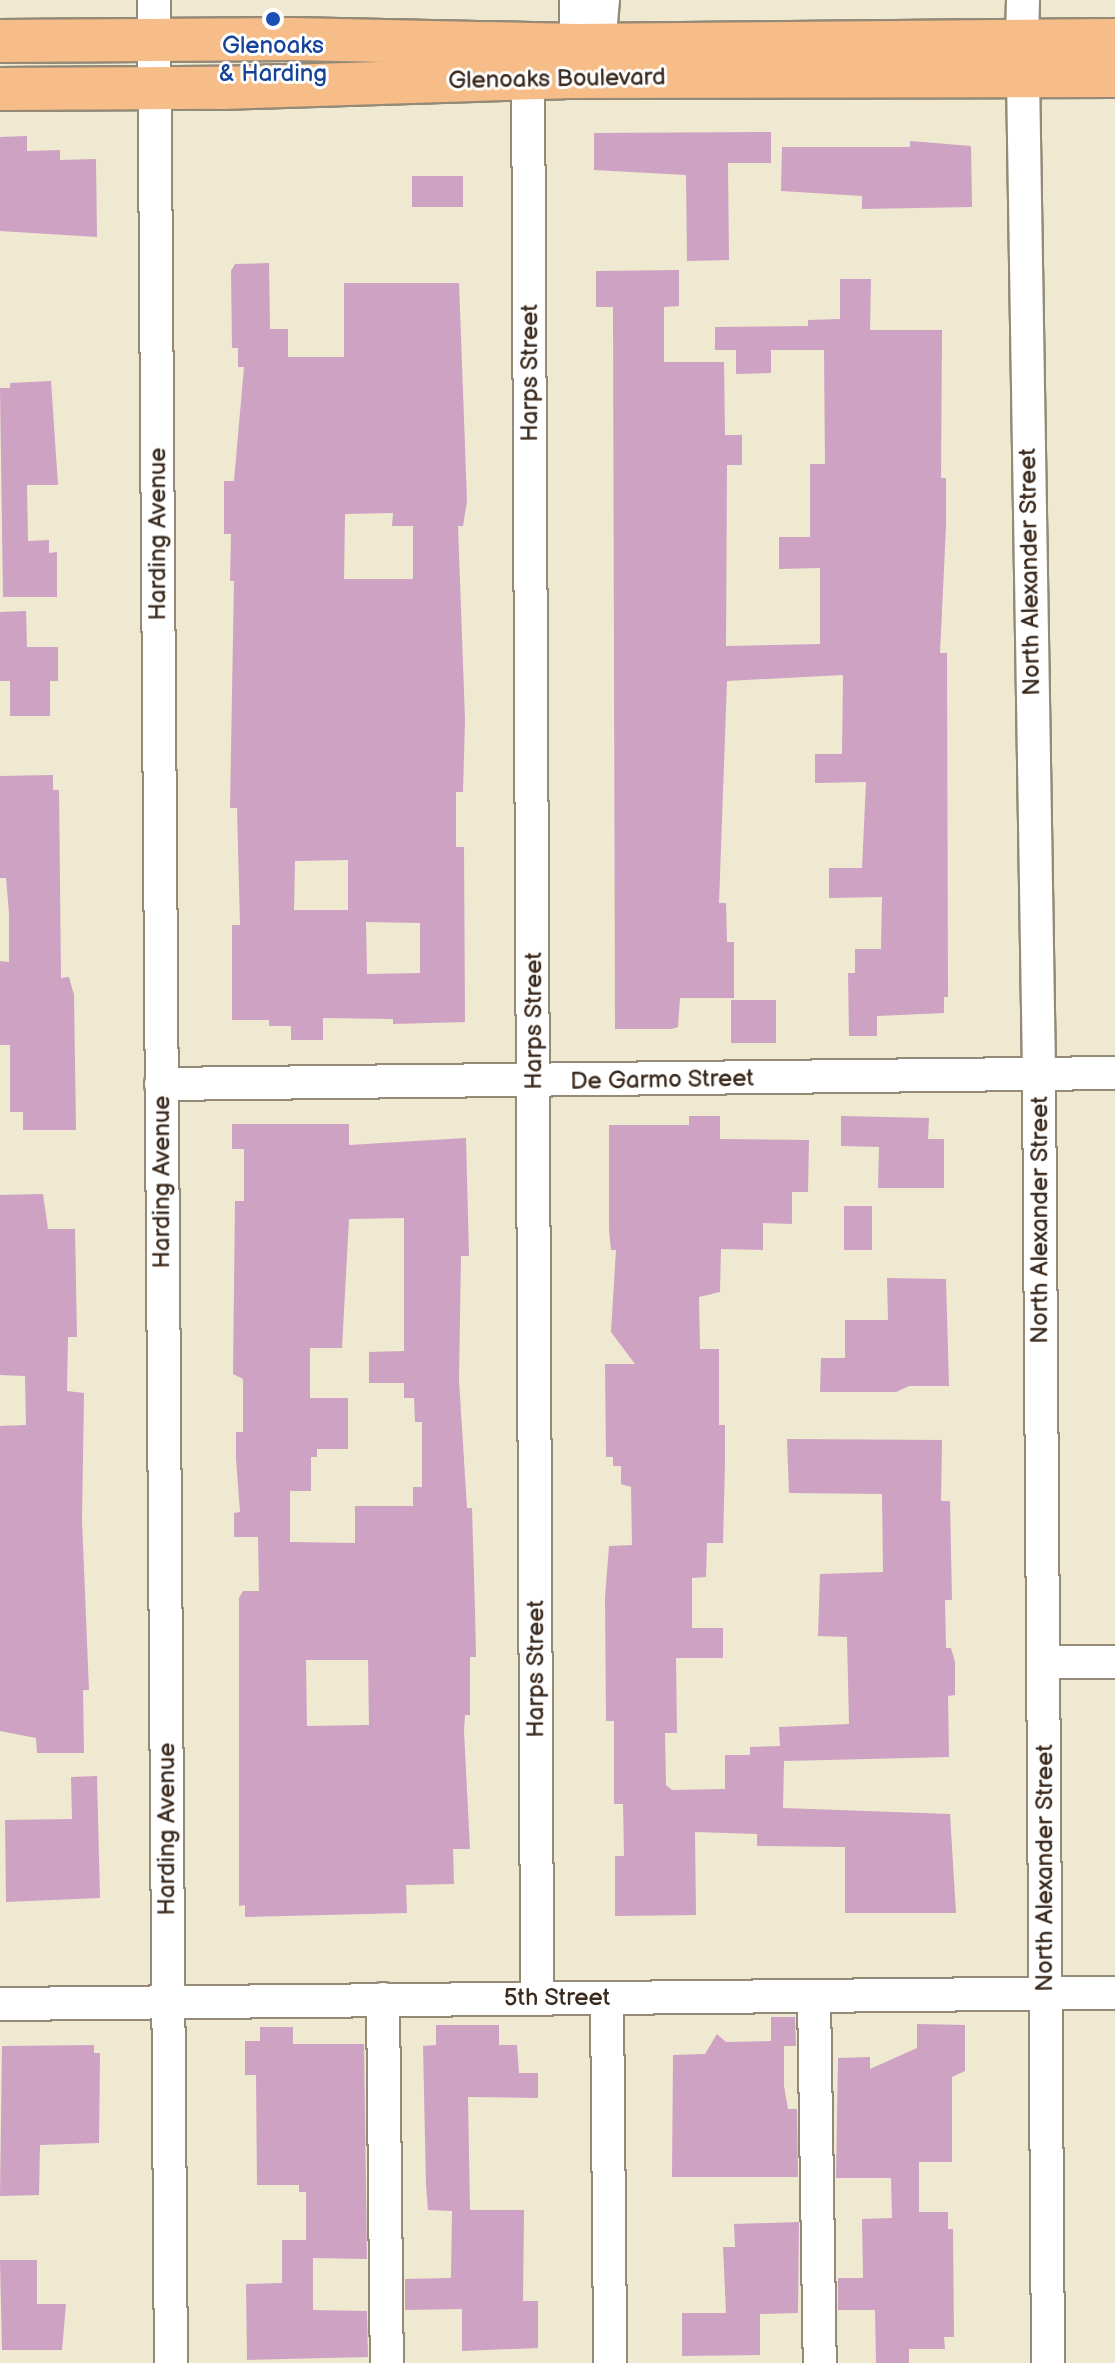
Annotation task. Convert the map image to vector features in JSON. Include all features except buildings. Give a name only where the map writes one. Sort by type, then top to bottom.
[{"type":"main road","name":"Glenoaks Boulevard","points":[[0,41],[155,19],[528,61],[588,45],[1022,59],[1115,76]]},
{"type":"main road","name":"Glenoaks Boulevard","points":[[0,89],[155,89],[528,61],[1022,59],[1115,40]]},
{"type":"street","points":[[576,0],[588,45]]},
{"type":"street","points":[[588,45],[603,0]]},
{"type":"street","name":"North Alexander Street","points":[[1023,0],[1039,1074],[1048,2363]]},
{"type":"street","name":"Harding Avenue","points":[[155,19],[171,2363]]},
{"type":"street","name":"Harps Street","points":[[528,61],[537,1999]]},
{"type":"street","name":"De Garmo Street","points":[[161,1084],[534,1083],[1115,1073]]},
{"type":"street","points":[[1043,1662],[1115,1662]]},
{"type":"street","name":"5th Street","points":[[0,2004],[1115,1993]]},
{"type":"street","points":[[814,1996],[820,2363]]},
{"type":"street","points":[[607,1998],[610,2363]]},
{"type":"street","points":[[383,1999],[387,2363]]},
{"type":"place","name":"Glenoaks & Harding","points":[[273,19]]}]
